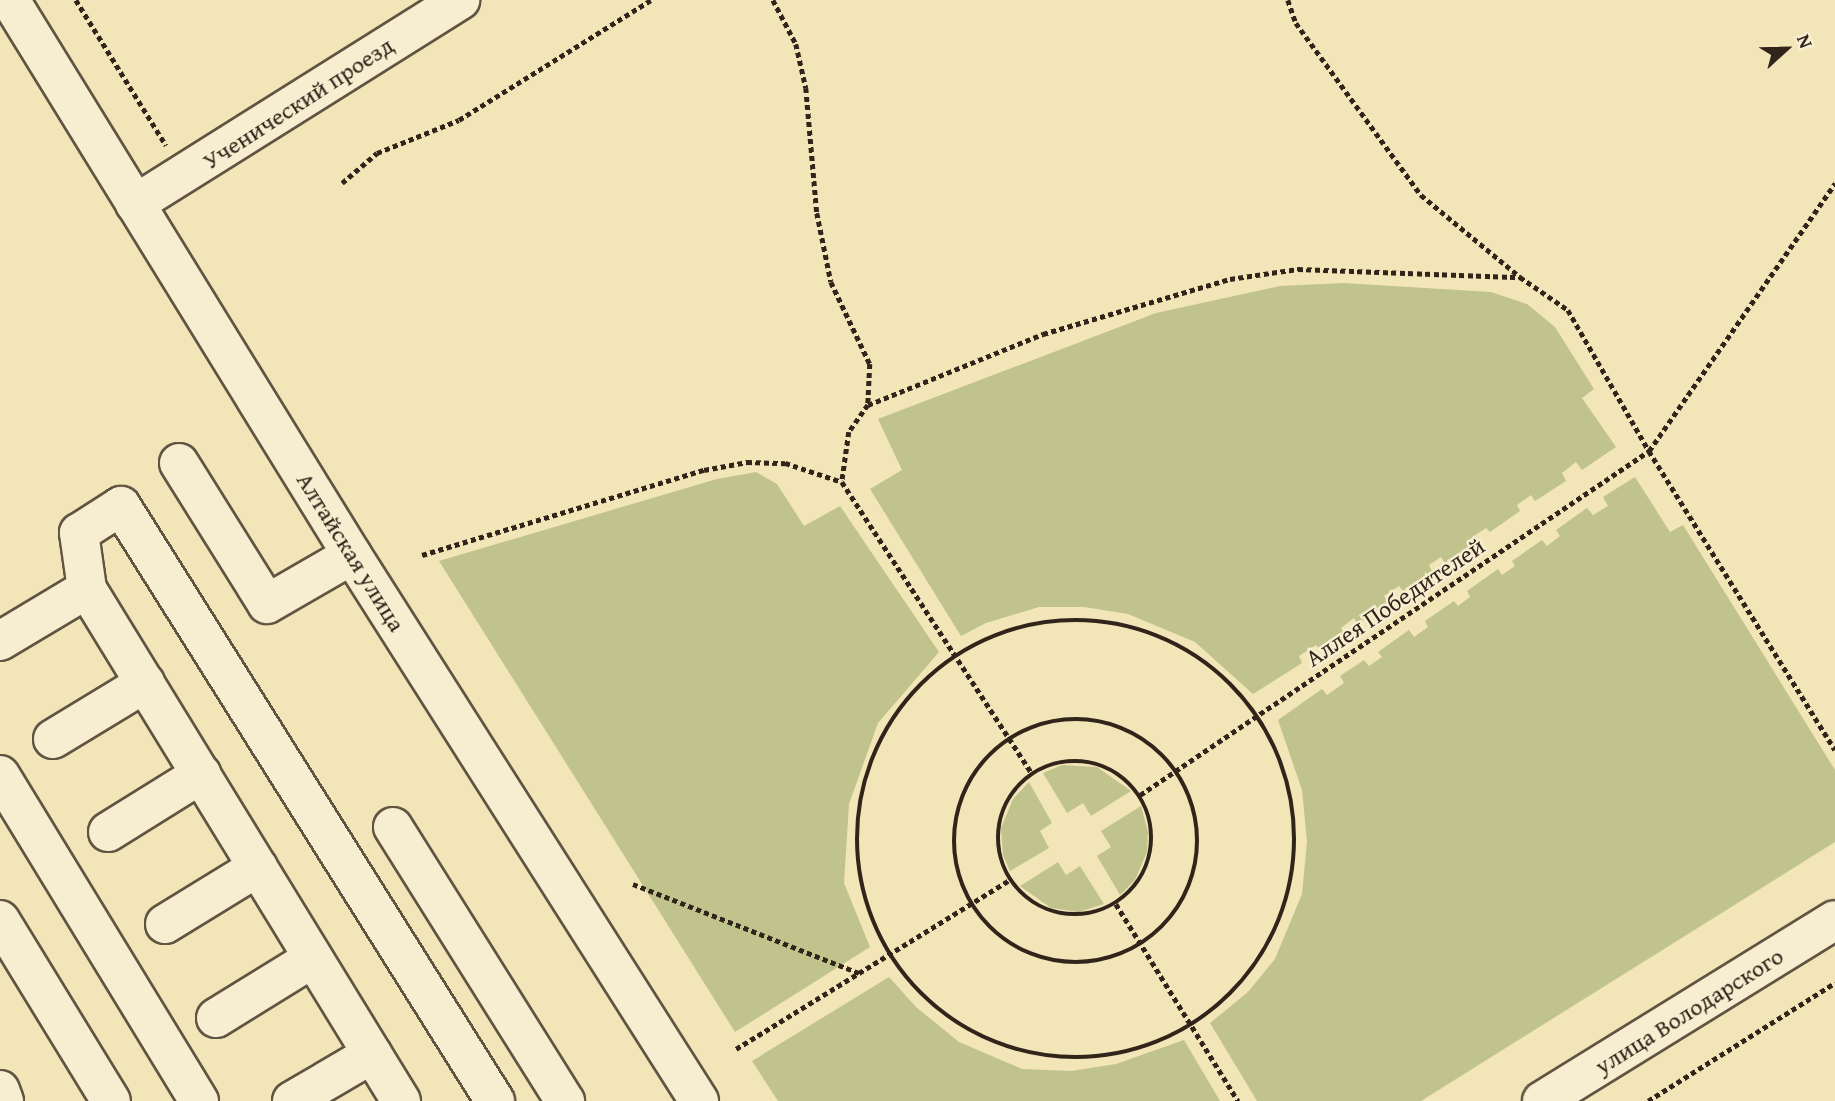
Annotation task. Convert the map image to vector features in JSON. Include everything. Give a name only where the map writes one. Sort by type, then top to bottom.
[{"type":"street","name":"Алтайская улица","points":[[10,0],[352,555],[699,1101]]},
{"type":"street","name":"Ученический проезд","points":[[135,204],[184,176],[460,0]]},
{"type":"street","points":[[180,463],[268,604],[352,555]]},
{"type":"street","points":[[401,1101],[87,589],[79,533],[121,506],[495,1101]]},
{"type":"street","points":[[0,641],[87,589]]},
{"type":"street","points":[[52,739],[145,683]]},
{"type":"street","points":[[108,832],[201,774]]},
{"type":"street","points":[[0,775],[199,1101]]},
{"type":"street","points":[[393,827],[565,1101]]},
{"type":"street","points":[[165,924],[258,867]]},
{"type":"street","points":[[0,920],[111,1101]]},
{"type":"street","name":"улица Володарского","points":[[1542,1101],[1835,920]]},
{"type":"street","points":[[216,1018],[313,958]]},
{"type":"street","points":[[292,1101],[372,1054]]},
{"type":"street","points":[[0,1090],[4,1101]]},
{"type":"path","points":[[76,0],[184,176]]},
{"type":"path","points":[[342,183],[377,153],[459,120],[651,0]]},
{"type":"path","points":[[773,0],[796,44],[806,88],[817,213],[831,282],[870,364],[868,405],[849,432],[842,482]]},
{"type":"path","points":[[1288,0],[1296,23],[1420,195],[1520,278],[1568,310],[1649,451],[1835,750]]},
{"type":"path","points":[[1649,451],[1835,183]]},
{"type":"path","points":[[868,405],[1043,334],[1230,279],[1298,269],[1520,278]]},
{"type":"path","name":"Аллея Победителей","points":[[1140,795],[1649,451]]},
{"type":"path","points":[[422,555],[704,470],[747,462],[785,463],[842,482],[957,654],[1032,774]]},
{"type":"path","points":[[1042,620],[1108,620],[1181,650],[1232,685],[1259,715],[1280,755],[1290,793],[1294,836],[1290,889],[1267,950],[1224,1000],[1191,1024],[1124,1051],[1098,1056],[1041,1057],[1009,1050],[957,1024],[933,1005],[890,954],[860,880],[862,793],[888,729],[929,678],[957,654],[983,638],[1042,620]]},
{"type":"path","points":[[1084,718],[1123,726],[1156,747],[1175,770],[1192,804],[1198,853],[1188,891],[1167,923],[1141,945],[1103,961],[1066,963],[1029,954],[997,935],[971,904],[957,872],[953,834],[961,797],[980,763],[1009,737],[1045,721],[1084,718]]},
{"type":"path","points":[[1084,761],[1116,773],[1140,795],[1152,831],[1150,856],[1140,879],[1116,904],[1084,914],[1065,914],[1030,900],[1011,879],[1000,855],[1001,817],[1008,800],[1032,774],[1051,765],[1084,761]]},
{"type":"path","points":[[736,1049],[1011,879]]},
{"type":"path","points":[[632,884],[859,973]]},
{"type":"path","points":[[1116,904],[1238,1101]]},
{"type":"path","points":[[1647,1101],[1835,983]]},
{"type":"green space","points":[[1343,283],[1491,292],[1527,304],[1555,327],[1594,389],[1582,398],[1616,447],[1582,470],[1576,462],[1562,473],[1566,481],[1535,501],[1531,495],[1517,505],[1520,511],[1490,532],[1486,528],[1474,536],[1477,542],[1445,563],[1441,557],[1429,565],[1432,571],[1403,591],[1399,586],[1384,596],[1388,603],[1357,624],[1354,618],[1341,628],[1344,634],[1321,651],[1316,645],[1299,656],[1302,663],[1253,694],[1195,642],[1128,614],[1084,607],[1039,607],[986,623],[961,636],[870,489],[902,470],[878,419],[1156,313],[1280,286]]},
{"type":"green space","points":[[756,472],[777,484],[804,526],[840,506],[939,652],[878,723],[849,804],[844,883],[870,947],[735,1032],[439,561],[717,479]]},
{"type":"green space","points":[[1635,477],[1670,532],[1683,525],[1835,770],[1835,842],[1421,1101],[1257,1101],[1210,1023],[1248,992],[1275,959],[1302,894],[1307,842],[1302,790],[1278,720],[1322,689],[1327,695],[1344,683],[1340,676],[1364,660],[1369,666],[1382,657],[1378,652],[1409,630],[1414,637],[1428,627],[1425,621],[1454,601],[1458,606],[1470,597],[1467,591],[1498,569],[1502,575],[1515,566],[1512,561],[1542,540],[1547,546],[1560,536],[1556,530],[1587,508],[1593,515],[1608,506],[1603,497]]},
{"type":"green space","points":[[1062,765],[1097,767],[1131,791],[1091,816],[1083,803],[1067,813],[1043,773]]},
{"type":"green space","points":[[1029,782],[1052,823],[1040,831],[1049,848],[1010,871],[1003,855],[1001,828],[1013,799]]},
{"type":"green space","points":[[1141,806],[1148,832],[1147,852],[1135,880],[1120,895],[1097,856],[1111,847],[1101,831]]},
{"type":"green space","points":[[1058,862],[1066,875],[1080,866],[1104,904],[1079,912],[1051,908],[1020,886]]},
{"type":"green space","points":[[889,977],[916,1007],[959,1042],[1022,1069],[1071,1071],[1116,1064],[1184,1040],[1220,1101],[778,1101],[752,1061]]}]
